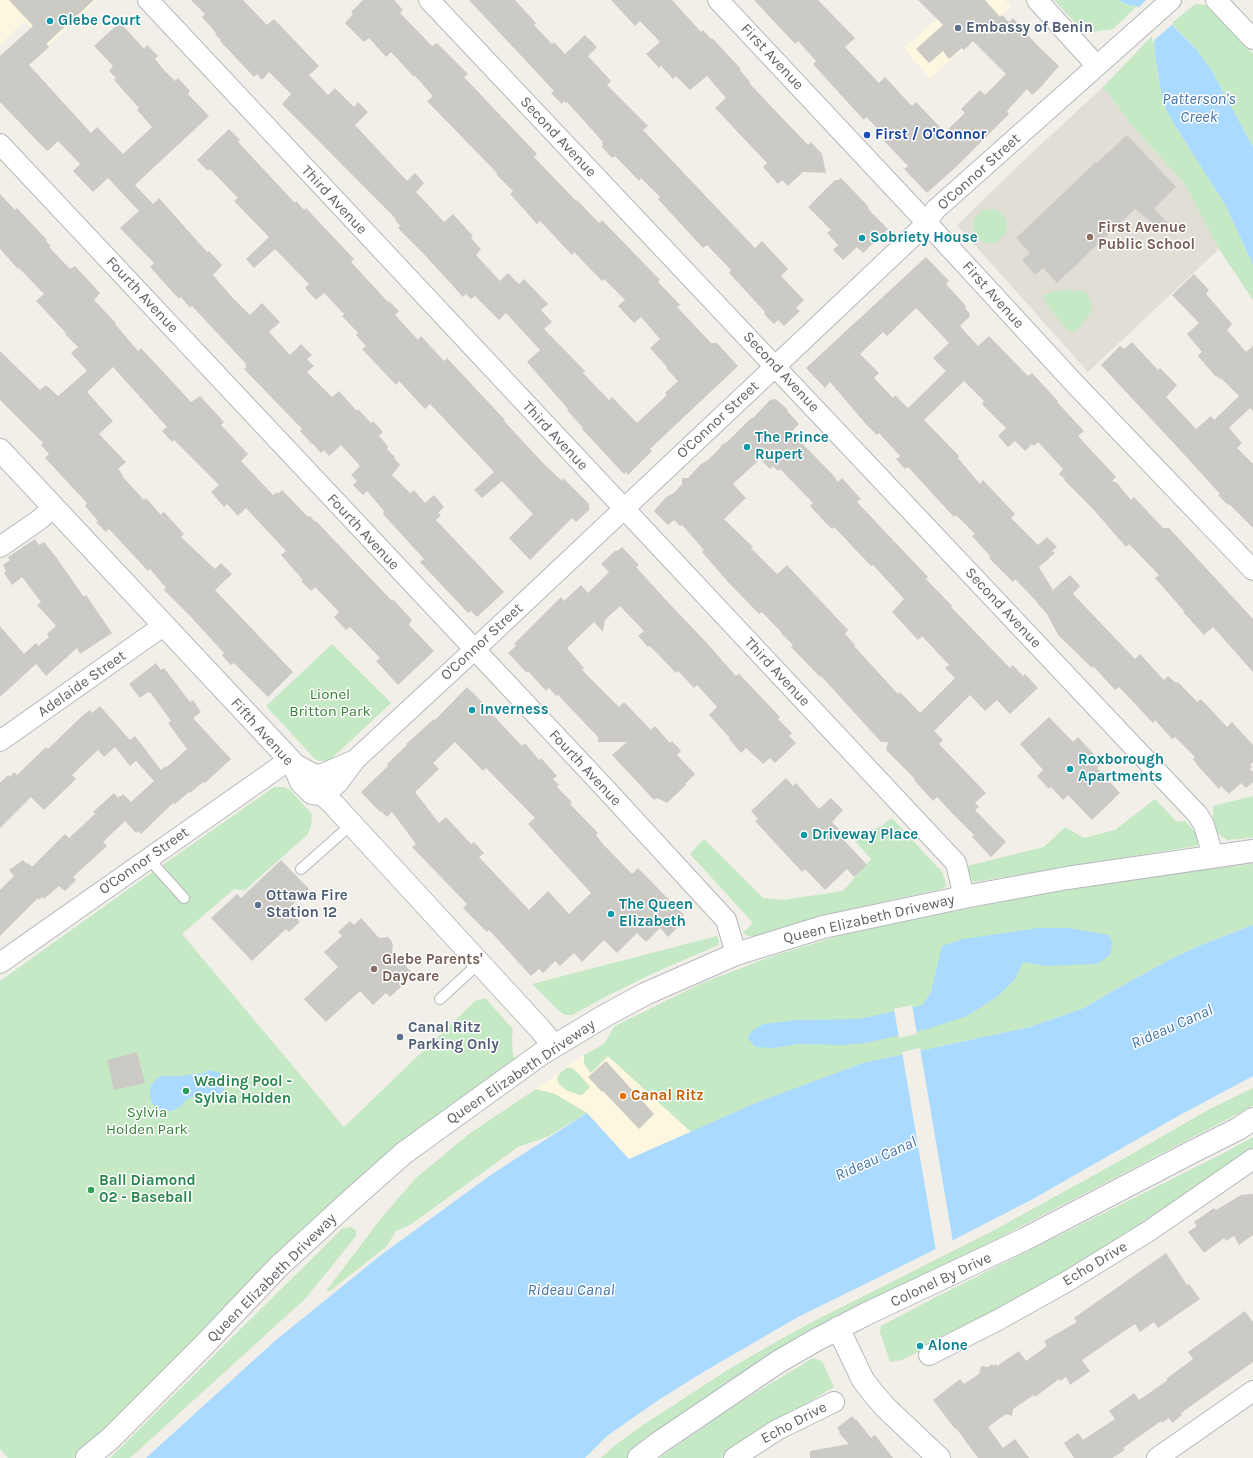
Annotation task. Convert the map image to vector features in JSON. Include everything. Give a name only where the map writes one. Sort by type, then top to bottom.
[{"type":"main road","name":"Fifth Avenue","points":[[0,450],[291,762],[301,782],[309,791],[312,794],[324,795],[352,824],[554,1046]]},
{"type":"main road","name":"Queen Elizabeth Driveway","points":[[88,1458],[116,1433],[204,1345],[278,1267],[404,1153],[554,1046],[645,994],[736,954],[823,927],[964,897],[1067,878],[1253,851]]},
{"type":"main road","name":"Colonel By Drive","points":[[639,1458],[657,1444],[778,1362],[838,1328],[1025,1239],[1185,1155],[1238,1129],[1253,1119]]},
{"type":"main road","points":[[838,1328],[863,1380],[873,1393],[885,1407],[939,1458]]},
{"type":"street","name":"Third Avenue","points":[[148,0],[956,863],[964,897]]},
{"type":"street","name":"Second Avenue","points":[[429,0],[775,366],[1139,744],[1198,815],[1204,825],[1214,856]]},
{"type":"street","name":"First Avenue","points":[[718,0],[927,223],[1075,384],[1253,570]]},
{"type":"street","points":[[1037,0],[1097,66]]},
{"type":"street","points":[[1216,0],[1253,39]]},
{"type":"street","name":"O'Connor Street","points":[[324,795],[338,783],[355,760],[474,650],[927,223],[936,210],[1168,2]]},
{"type":"street","name":"Fourth Avenue","points":[[0,144],[596,779],[726,920],[736,954]]},
{"type":"street","points":[[0,547],[54,508]]},
{"type":"street","name":"Adelaide Street","points":[[0,741],[163,626]]},
{"type":"street","name":"O'Connor Street","points":[[0,963],[148,858],[291,762],[313,774],[320,775],[355,760]]},
{"type":"street","name":"Echo Drive","points":[[929,1355],[998,1320],[1068,1281],[1149,1231],[1253,1159]]},
{"type":"street","points":[[1157,1458],[1253,1391]]},
{"type":"street","name":"Echo Drive","points":[[734,1458],[777,1430],[834,1402]]},
{"type":"lane","points":[[301,869],[352,824]]},
{"type":"lane","points":[[148,858],[184,898]]},
{"type":"lane","points":[[440,999],[479,963]]},
{"type":"shaded area","name":"Glebe Court","points":[[0,0],[97,0],[49,45],[24,21],[0,45]]},
{"type":"shaded area","name":"Embassy of Benin","points":[[959,0],[1005,0],[1011,7],[930,78],[904,48]]},
{"type":"shaded area","name":"First Avenue Public School","points":[[1103,87],[1134,128],[1184,183],[1219,249],[1088,372],[957,225]]},
{"type":"shaded area","points":[[584,1055],[584,1064],[608,1056],[691,1132],[629,1159],[587,1113],[555,1094],[536,1089]]},
{"type":"green space","points":[[1054,0],[1119,0],[1125,4],[1137,6],[1113,29],[1085,33]]},
{"type":"green space","points":[[1195,4],[1207,5],[1253,54],[1253,147],[1212,71],[1196,49],[1171,24]]},
{"type":"green space","points":[[1154,34],[1155,54],[1163,103],[1174,124],[1226,206],[1253,265],[1253,300],[1219,249],[1184,183],[1134,128],[1103,87]]},
{"type":"green space","points":[[990,209],[1002,214],[1007,226],[1002,238],[990,243],[978,238],[973,226],[978,214]]},
{"type":"green space","points":[[1074,290],[1085,292],[1089,296],[1092,304],[1091,312],[1081,326],[1074,332],[1069,331],[1048,307],[1043,296],[1052,291]]},
{"type":"green space","name":"Lionel Britton Park","points":[[332,644],[391,703],[330,760],[319,761],[315,759],[266,706]]},
{"type":"green space","name":"Sylvia Holden Park","points":[[274,787],[284,787],[290,790],[312,814],[311,826],[307,835],[245,890],[234,889],[182,934],[344,1127],[475,1001],[485,998],[513,1029],[513,1056],[516,1059],[74,1458],[8,1458],[0,1449],[0,981]]},
{"type":"green space","points":[[1253,796],[1253,838],[1227,840],[1214,831],[1211,821],[1213,816],[1213,806]]},
{"type":"green space","points":[[1155,799],[1177,822],[1185,821],[1197,834],[1199,843],[1196,846],[974,882],[969,877],[967,866],[1044,847],[1065,827],[1084,838],[1115,830]]},
{"type":"green space","points":[[892,818],[942,872],[946,886],[941,889],[843,911],[755,936],[748,936],[743,933],[753,923],[690,854],[704,839],[763,898],[783,900],[843,891],[871,859],[849,834],[852,831],[871,830],[883,825]]},
{"type":"green space","points":[[1253,864],[1253,925],[1196,947],[1169,960],[1084,1008],[1030,1027],[863,1063],[754,1104],[691,1132],[608,1056],[591,1073],[584,1064],[584,1055],[604,1044],[614,1027],[623,1022],[702,983],[773,956],[838,936],[1056,891],[1121,880]]},
{"type":"green space","points":[[717,936],[719,941],[718,945],[658,971],[572,1015],[565,1015],[558,1010],[532,984]]},
{"type":"green space","points":[[566,1068],[572,1068],[590,1087],[582,1095],[566,1090],[558,1083],[557,1078]]},
{"type":"green space","points":[[1253,1088],[1253,1106],[960,1258],[645,1445],[627,1458],[601,1458],[614,1446],[643,1425],[726,1371],[779,1340],[991,1232],[1208,1110]]},
{"type":"green space","points":[[536,1089],[555,1094],[587,1113],[547,1137],[518,1147],[410,1225],[396,1231],[387,1246],[330,1291],[326,1291],[382,1217],[416,1178],[469,1134]]},
{"type":"green space","points":[[1253,1137],[1253,1149],[1092,1258],[902,1360],[890,1362],[880,1332],[881,1326]]},
{"type":"green space","points":[[350,1227],[356,1230],[356,1236],[306,1298],[130,1458],[110,1458],[342,1229]]},
{"type":"green space","points":[[813,1358],[822,1361],[834,1387],[757,1433],[721,1458],[659,1458],[735,1405]]},
{"type":"water","name":"Patterson's Creek","points":[[1119,0],[1157,0],[1171,24],[1196,49],[1212,71],[1253,147],[1253,265],[1226,206],[1174,124],[1163,103],[1155,54],[1154,34],[1137,6],[1125,4]]},
{"type":"water","name":"Rideau Canal","points":[[1253,925],[1253,1076],[1180,1115],[1033,1199],[798,1317],[705,1371],[657,1401],[607,1436],[585,1458],[146,1458],[276,1340],[381,1255],[492,1174],[587,1113],[629,1159],[758,1102],[863,1063],[1030,1027],[1084,1008],[1169,960],[1196,947]]},
{"type":"water","points":[[1039,928],[1068,928],[1109,935],[1112,943],[1110,955],[1097,964],[1046,966],[1023,962],[1015,979],[998,996],[967,1016],[927,1029],[865,1043],[843,1045],[799,1044],[774,1048],[756,1047],[747,1038],[753,1030],[764,1024],[797,1020],[859,1019],[923,1005],[931,992],[942,946],[963,939]]},
{"type":"water","name":"Wading Pool - Sylvia Holden","points":[[208,1070],[219,1072],[224,1079],[224,1089],[219,1095],[209,1097],[197,1095],[187,1099],[180,1107],[171,1111],[160,1110],[152,1103],[150,1090],[157,1078],[163,1076],[181,1076],[205,1073]]},
{"type":"pier","points":[[1146,0],[1159,0],[1173,24],[1152,42],[1152,34],[1137,9]]},
{"type":"pier","points":[[912,1005],[917,1034],[899,1038],[894,1009]]},
{"type":"pier","points":[[920,1048],[953,1242],[936,1251],[902,1052]]},
{"type":"building","points":[[9,0],[94,0],[46,44],[49,47],[29,65],[91,133],[97,127],[123,154],[152,127],[137,110],[139,108],[114,80],[116,78],[109,71],[113,66],[94,46],[120,22],[144,49],[147,45],[158,56],[155,59],[164,70],[175,81],[178,78],[190,91],[188,94],[209,116],[135,185],[153,204],[159,198],[207,252],[209,251],[222,265],[213,275],[250,315],[262,303],[280,322],[269,332],[290,355],[301,344],[312,355],[307,359],[314,366],[307,372],[332,397],[339,391],[356,410],[359,410],[371,423],[373,421],[383,432],[379,436],[388,446],[387,449],[400,465],[392,475],[410,493],[414,490],[425,503],[434,495],[444,507],[438,513],[441,515],[436,520],[504,592],[477,617],[471,611],[468,613],[420,562],[424,559],[383,514],[384,511],[367,491],[363,495],[353,485],[357,481],[351,475],[360,466],[341,445],[329,456],[324,450],[321,453],[300,431],[302,429],[244,369],[247,367],[245,365],[246,364],[192,306],[190,308],[181,297],[179,299],[150,267],[154,263],[120,228],[139,211],[108,178],[93,192],[73,171],[80,164],[58,141],[48,151],[46,150],[0,102],[0,56],[33,26]]},
{"type":"building","points":[[191,0],[243,0],[267,25],[274,19],[319,66],[309,75],[328,95],[335,88],[354,107],[358,102],[368,112],[355,125],[407,181],[415,173],[424,183],[416,192],[444,222],[453,214],[473,236],[471,238],[481,249],[476,255],[500,281],[508,273],[519,284],[524,279],[548,304],[541,310],[552,322],[544,329],[585,371],[583,373],[609,400],[612,397],[637,423],[667,395],[665,393],[678,381],[650,348],[660,339],[641,317],[634,323],[618,306],[625,300],[604,279],[602,281],[574,252],[572,255],[540,221],[537,224],[510,194],[513,191],[496,174],[497,173],[427,101],[433,96],[415,76],[414,77],[391,52],[386,57],[369,38],[364,42],[345,23],[353,14],[351,12],[363,0],[394,0],[403,10],[400,13],[432,46],[437,43],[468,74],[464,77],[537,154],[534,157],[599,223],[602,220],[660,280],[658,282],[680,305],[677,307],[711,343],[717,343],[738,366],[650,449],[652,451],[628,475],[626,472],[624,474],[582,429],[583,428],[567,410],[568,409],[527,362],[540,350],[506,313],[499,320],[475,296],[471,299],[466,294],[463,297],[398,228],[400,226],[395,220],[396,219],[282,104],[291,94],[269,72],[262,80],[257,74],[254,77],[220,41],[221,40],[215,34],[216,33],[202,17],[205,14]]},
{"type":"building","points":[[469,0],[515,0],[536,23],[534,25],[552,44],[554,42],[565,54],[585,35],[597,47],[588,56],[611,81],[607,85],[648,126],[643,130],[755,248],[762,241],[788,269],[781,276],[804,300],[796,308],[800,311],[784,326],[778,320],[774,324],[729,273],[731,270],[707,245],[703,248],[658,199],[660,197],[641,178],[639,181],[615,156],[612,158],[602,147],[603,142],[567,102],[566,103],[564,101],[562,104],[551,93],[554,91]]},
{"type":"building","points":[[611,0],[672,0],[701,32],[703,30],[711,39],[712,38],[741,69],[740,70],[750,82],[749,83],[808,145],[811,142],[822,154],[826,173],[803,172],[788,186],[782,180],[778,184],[763,167],[767,163],[715,108],[726,98],[707,76],[690,90],[676,76],[673,79],[661,66],[659,68],[646,54],[660,42],[640,21],[635,26]]},
{"type":"building","points":[[754,0],[818,0],[855,38],[845,47],[879,83],[885,77],[912,106],[916,102],[945,132],[965,113],[961,109],[980,90],[985,95],[1006,74],[973,41],[964,50],[962,48],[949,59],[943,51],[929,63],[916,49],[943,25],[918,0],[985,0],[1000,17],[1002,15],[1009,22],[1013,18],[1034,42],[1059,66],[1032,95],[1027,89],[1007,111],[1009,114],[957,166],[927,193],[904,169],[908,166],[883,140],[886,137],[866,117],[864,120],[813,64],[816,61],[798,41],[795,44]]},
{"type":"building","points":[[229,129],[240,140],[238,142],[295,203],[296,201],[304,210],[306,208],[354,259],[351,262],[388,302],[389,301],[399,311],[395,315],[418,340],[421,336],[444,361],[447,358],[545,465],[562,481],[563,478],[589,504],[589,510],[576,522],[572,518],[530,560],[509,538],[533,514],[502,481],[482,498],[474,490],[494,472],[430,404],[425,409],[399,381],[396,385],[362,349],[366,346],[356,335],[358,333],[342,316],[344,314],[324,293],[316,300],[305,288],[309,284],[275,249],[254,268],[246,259],[269,237],[234,201],[238,198],[210,169],[208,171],[197,160]]},
{"type":"building","points":[[1127,135],[1176,187],[1154,209],[1172,227],[1166,233],[1135,209],[1057,283],[1043,268],[1035,275],[1022,260],[1030,253],[1016,238],[1096,162],[1097,163]]},
{"type":"building","points":[[841,178],[888,229],[863,253],[857,247],[843,260],[833,250],[838,245],[827,233],[831,230],[808,207],[835,180],[839,180]]},
{"type":"building","points":[[0,194],[15,210],[17,208],[47,240],[46,241],[51,246],[49,247],[70,269],[75,266],[100,293],[94,300],[116,323],[115,324],[138,351],[141,348],[191,402],[200,396],[224,422],[221,425],[248,454],[241,461],[273,495],[277,492],[278,494],[282,490],[308,517],[310,516],[315,522],[316,521],[412,620],[409,625],[434,651],[398,685],[376,661],[380,658],[350,627],[346,630],[334,617],[339,612],[315,587],[311,591],[301,581],[303,580],[281,555],[286,551],[246,508],[238,516],[227,504],[224,507],[211,492],[219,485],[174,440],[172,442],[162,431],[167,427],[113,367],[87,392],[113,421],[99,434],[126,462],[118,469],[123,475],[122,476],[144,500],[146,498],[161,515],[163,512],[165,513],[184,534],[181,537],[215,569],[221,563],[232,574],[215,590],[293,672],[268,697],[234,663],[231,665],[226,660],[222,655],[224,653],[164,590],[166,588],[150,569],[148,571],[109,529],[106,532],[96,522],[98,521],[85,506],[87,503],[45,458],[49,454],[41,445],[43,443],[0,400],[0,351],[40,390],[46,385],[58,396],[87,371],[71,353],[78,347],[36,301],[44,294],[0,249]]},
{"type":"building","points":[[926,257],[949,281],[946,284],[966,306],[965,308],[970,316],[960,326],[978,346],[989,336],[1028,376],[1032,373],[1084,431],[1078,436],[1116,477],[1112,481],[1117,483],[1131,500],[1134,497],[1163,528],[1169,528],[1253,619],[1253,672],[1213,627],[1204,635],[1155,578],[1159,575],[1129,544],[1126,547],[1093,509],[1064,480],[1065,479],[1059,474],[1063,469],[1038,442],[1034,446],[1032,444],[1025,451],[1015,441],[1008,447],[998,436],[1006,428],[982,404],[984,401],[964,381],[924,420],[959,456],[958,458],[980,484],[983,480],[1015,514],[1011,518],[1038,545],[1047,537],[1057,547],[1052,551],[1055,553],[1039,567],[1053,590],[1070,575],[1080,586],[1073,594],[1135,659],[1140,654],[1164,680],[1168,676],[1176,683],[1178,682],[1197,702],[1201,699],[1227,727],[1232,722],[1253,745],[1253,762],[1250,765],[1252,767],[1250,769],[1253,772],[1253,782],[1246,788],[1241,783],[1229,794],[1221,786],[1219,789],[1198,766],[1193,759],[1195,757],[1175,737],[1172,739],[1155,720],[1153,723],[1119,687],[1115,690],[1093,666],[1092,668],[1058,635],[1047,614],[1038,603],[1015,579],[1013,582],[989,558],[990,556],[972,536],[975,534],[956,515],[954,517],[908,467],[905,469],[896,459],[900,456],[879,433],[877,435],[865,423],[830,382],[825,388],[806,368]],"holes":[[[916,308],[949,343],[933,358],[946,371],[908,408],[895,395],[893,398],[874,378],[879,373],[860,354],[883,332],[887,336]]]},
{"type":"building","points":[[1194,274],[1209,290],[1206,294],[1232,324],[1227,330],[1246,352],[1253,346],[1253,411],[1250,408],[1229,428],[1242,443],[1237,448],[1253,464],[1253,528],[1218,495],[1220,494],[1101,365],[1120,346],[1124,349],[1132,342],[1158,370],[1160,368],[1177,385],[1166,397],[1196,429],[1211,416],[1214,420],[1239,396],[1221,378],[1216,377],[1198,356],[1202,352],[1187,334],[1199,323],[1172,295]]},
{"type":"building","points":[[776,399],[787,409],[799,424],[791,432],[838,482],[842,478],[861,499],[857,502],[928,577],[926,579],[952,606],[951,607],[1010,668],[1013,665],[1023,676],[1025,674],[1038,688],[1010,714],[997,700],[985,711],[970,695],[934,731],[943,740],[939,744],[986,793],[975,803],[979,807],[975,810],[1006,842],[991,857],[972,837],[974,835],[937,797],[933,801],[914,780],[915,779],[886,750],[888,742],[881,742],[821,676],[820,677],[791,647],[793,645],[762,612],[759,614],[728,582],[702,552],[704,550],[682,525],[680,526],[674,520],[668,525],[654,511],[666,497],[674,493],[682,484],[682,478],[688,478],[701,464],[708,460],[720,448],[721,445],[727,442],[750,419],[753,418],[770,400]],"holes":[[[760,459],[770,469],[773,466],[778,471],[780,469],[813,503],[810,506],[821,518],[832,529],[834,527],[895,589],[904,599],[892,612],[918,640],[922,636],[949,665],[945,668],[955,678],[920,713],[900,692],[898,694],[854,646],[855,645],[845,634],[848,630],[787,565],[777,574],[751,548],[753,547],[724,519],[746,498],[733,484]]]},
{"type":"building","points":[[35,539],[39,545],[44,542],[84,597],[86,595],[112,633],[80,654],[77,648],[46,676],[36,664],[0,697],[0,626],[24,654],[36,643],[38,646],[49,637],[47,634],[56,626],[37,605],[41,602],[22,577],[12,585],[4,573],[6,571],[3,565],[10,560],[8,557]]},
{"type":"building","points":[[622,547],[639,565],[636,567],[665,599],[736,676],[739,674],[747,682],[780,717],[778,719],[792,733],[789,736],[796,743],[775,763],[770,758],[763,764],[746,748],[741,753],[729,739],[730,738],[709,715],[717,707],[697,685],[694,688],[678,671],[676,673],[650,646],[648,647],[638,636],[644,631],[620,606],[605,620],[603,632],[594,622],[567,648],[584,668],[582,670],[619,707],[624,702],[651,730],[655,726],[670,743],[672,741],[681,751],[677,755],[695,774],[667,803],[657,798],[654,800],[612,755],[627,742],[598,742],[598,737],[558,695],[556,696],[549,688],[546,691],[528,671],[527,673],[508,653],[516,646],[514,644],[561,597],[564,601],[581,585],[588,593],[609,572],[601,564],[616,550],[617,551]]},
{"type":"building","points":[[156,663],[161,670],[164,668],[190,702],[193,700],[201,712],[193,718],[231,759],[205,783],[203,782],[175,804],[173,803],[141,834],[138,831],[136,833],[125,821],[103,842],[107,846],[73,877],[76,880],[65,891],[59,886],[44,899],[42,897],[39,900],[38,898],[0,936],[0,890],[14,876],[9,870],[23,860],[32,867],[65,834],[69,838],[95,814],[93,812],[114,793],[118,798],[123,794],[131,802],[154,781],[136,761],[130,766],[115,747],[104,757],[98,750],[72,775],[76,779],[44,810],[31,797],[0,828],[0,783],[8,775],[10,777],[14,772],[17,775],[46,747],[48,749],[82,716],[90,710],[92,713],[100,706],[130,740],[135,736],[161,770],[166,766],[167,767],[187,749],[168,723],[171,721],[150,692],[140,698],[129,684]]},
{"type":"building","points":[[467,687],[494,714],[493,715],[522,746],[525,743],[539,760],[541,758],[557,776],[553,779],[559,785],[557,787],[572,802],[570,804],[598,833],[596,835],[602,843],[632,874],[638,868],[684,915],[676,923],[679,926],[668,937],[660,928],[646,942],[637,933],[617,953],[604,940],[582,962],[574,953],[560,966],[555,961],[543,973],[539,969],[531,976],[489,930],[487,932],[463,908],[467,904],[412,847],[416,844],[392,812],[387,817],[381,811],[380,812],[361,792],[388,766],[387,764],[407,745],[406,744],[434,719],[435,720]],"holes":[[[455,742],[483,771],[486,768],[535,818],[528,824],[591,893],[569,914],[548,891],[529,910],[479,857],[484,853],[474,842],[471,844],[446,817],[439,823],[415,792],[439,769],[433,763]]]},
{"type":"building","name":"Roxborough Apartments","points":[[1049,717],[1073,742],[1078,737],[1102,763],[1097,768],[1120,793],[1092,820],[1068,795],[1063,800],[1051,787],[1049,789],[1037,776],[1043,770],[1020,744]]},
{"type":"building","name":"Driveway Place","points":[[786,778],[793,786],[796,783],[819,809],[831,798],[843,810],[832,822],[843,833],[840,836],[867,865],[854,877],[847,869],[825,890],[805,869],[802,872],[755,821],[758,819],[751,811]]},
{"type":"building","name":"Ottawa Fire Station 12","points":[[281,860],[309,889],[288,909],[300,922],[289,932],[286,929],[252,961],[211,918],[237,894],[241,898]]},
{"type":"building","name":"Glebe Parents' Daycare","points":[[361,918],[379,938],[388,937],[391,940],[393,945],[392,951],[414,975],[390,997],[386,993],[373,1005],[360,991],[326,1022],[304,999],[338,967],[324,952],[342,936],[338,932],[350,921],[354,925]]},
{"type":"building","points":[[137,1052],[145,1083],[114,1090],[107,1060]]},
{"type":"building","name":"Canal Ritz","points":[[606,1061],[654,1114],[639,1129],[588,1077]]},
{"type":"building","points":[[1253,1194],[1253,1235],[1239,1245],[1234,1236],[1226,1241],[1224,1238],[1204,1253],[1188,1232],[1197,1226],[1194,1222],[1214,1208],[1216,1210],[1241,1195]]},
{"type":"building","points":[[1166,1253],[1187,1285],[1189,1284],[1200,1299],[1158,1328],[1154,1322],[1140,1332],[1135,1324],[1082,1360],[1090,1371],[1070,1385],[1066,1377],[1060,1381],[1059,1379],[1035,1397],[1034,1395],[1013,1409],[1012,1416],[1006,1414],[988,1427],[1003,1448],[1015,1439],[1029,1458],[978,1458],[933,1400],[960,1379],[964,1384],[979,1374],[981,1366],[988,1367],[992,1364],[993,1366],[996,1364],[997,1366],[1019,1351],[1026,1361],[1047,1346],[1044,1341],[1077,1322],[1074,1318]]},
{"type":"building","points":[[1245,1311],[1253,1322],[1253,1362],[1181,1413],[1182,1415],[1172,1423],[1169,1418],[1162,1423],[1161,1421],[1123,1448],[1125,1450],[1112,1458],[1074,1458],[1064,1443],[1078,1433],[1083,1440],[1115,1419],[1109,1411],[1134,1393],[1139,1400],[1168,1380],[1166,1379],[1193,1359],[1188,1352]]},
{"type":"building","points":[[852,1416],[871,1438],[875,1435],[893,1458],[810,1458],[810,1451],[849,1444],[839,1433],[840,1432],[837,1428]]},
{"type":"place","name":"Glebe Court","points":[[50,21]]},
{"type":"place","name":"Embassy of Benin","points":[[958,28]]},
{"type":"place","name":"First / O'Connor","points":[[867,135]]},
{"type":"place","name":"First Avenue Public School","points":[[1090,237]]},
{"type":"place","name":"Sobriety House","points":[[862,238]]},
{"type":"place","name":"The Prince Rupert","points":[[747,447]]},
{"type":"place","name":"Inverness","points":[[472,710]]},
{"type":"place","name":"Roxborough Apartments","points":[[1070,769]]},
{"type":"place","name":"Driveway Place","points":[[804,835]]},
{"type":"place","name":"Ottawa Fire Station 12","points":[[258,905]]},
{"type":"place","name":"The Queen Elizabeth","points":[[611,914]]},
{"type":"place","name":"Glebe Parents' Daycare","points":[[374,969]]},
{"type":"place","name":"Canal Ritz Parking Only","points":[[400,1037]]},
{"type":"place","name":"Wading Pool - Sylvia Holden","points":[[186,1091]]},
{"type":"place","name":"Canal Ritz","points":[[623,1096]]},
{"type":"place","name":"Ball Diamond 02 - Baseball","points":[[91,1190]]},
{"type":"place","name":"Alone","points":[[920,1346]]}]
